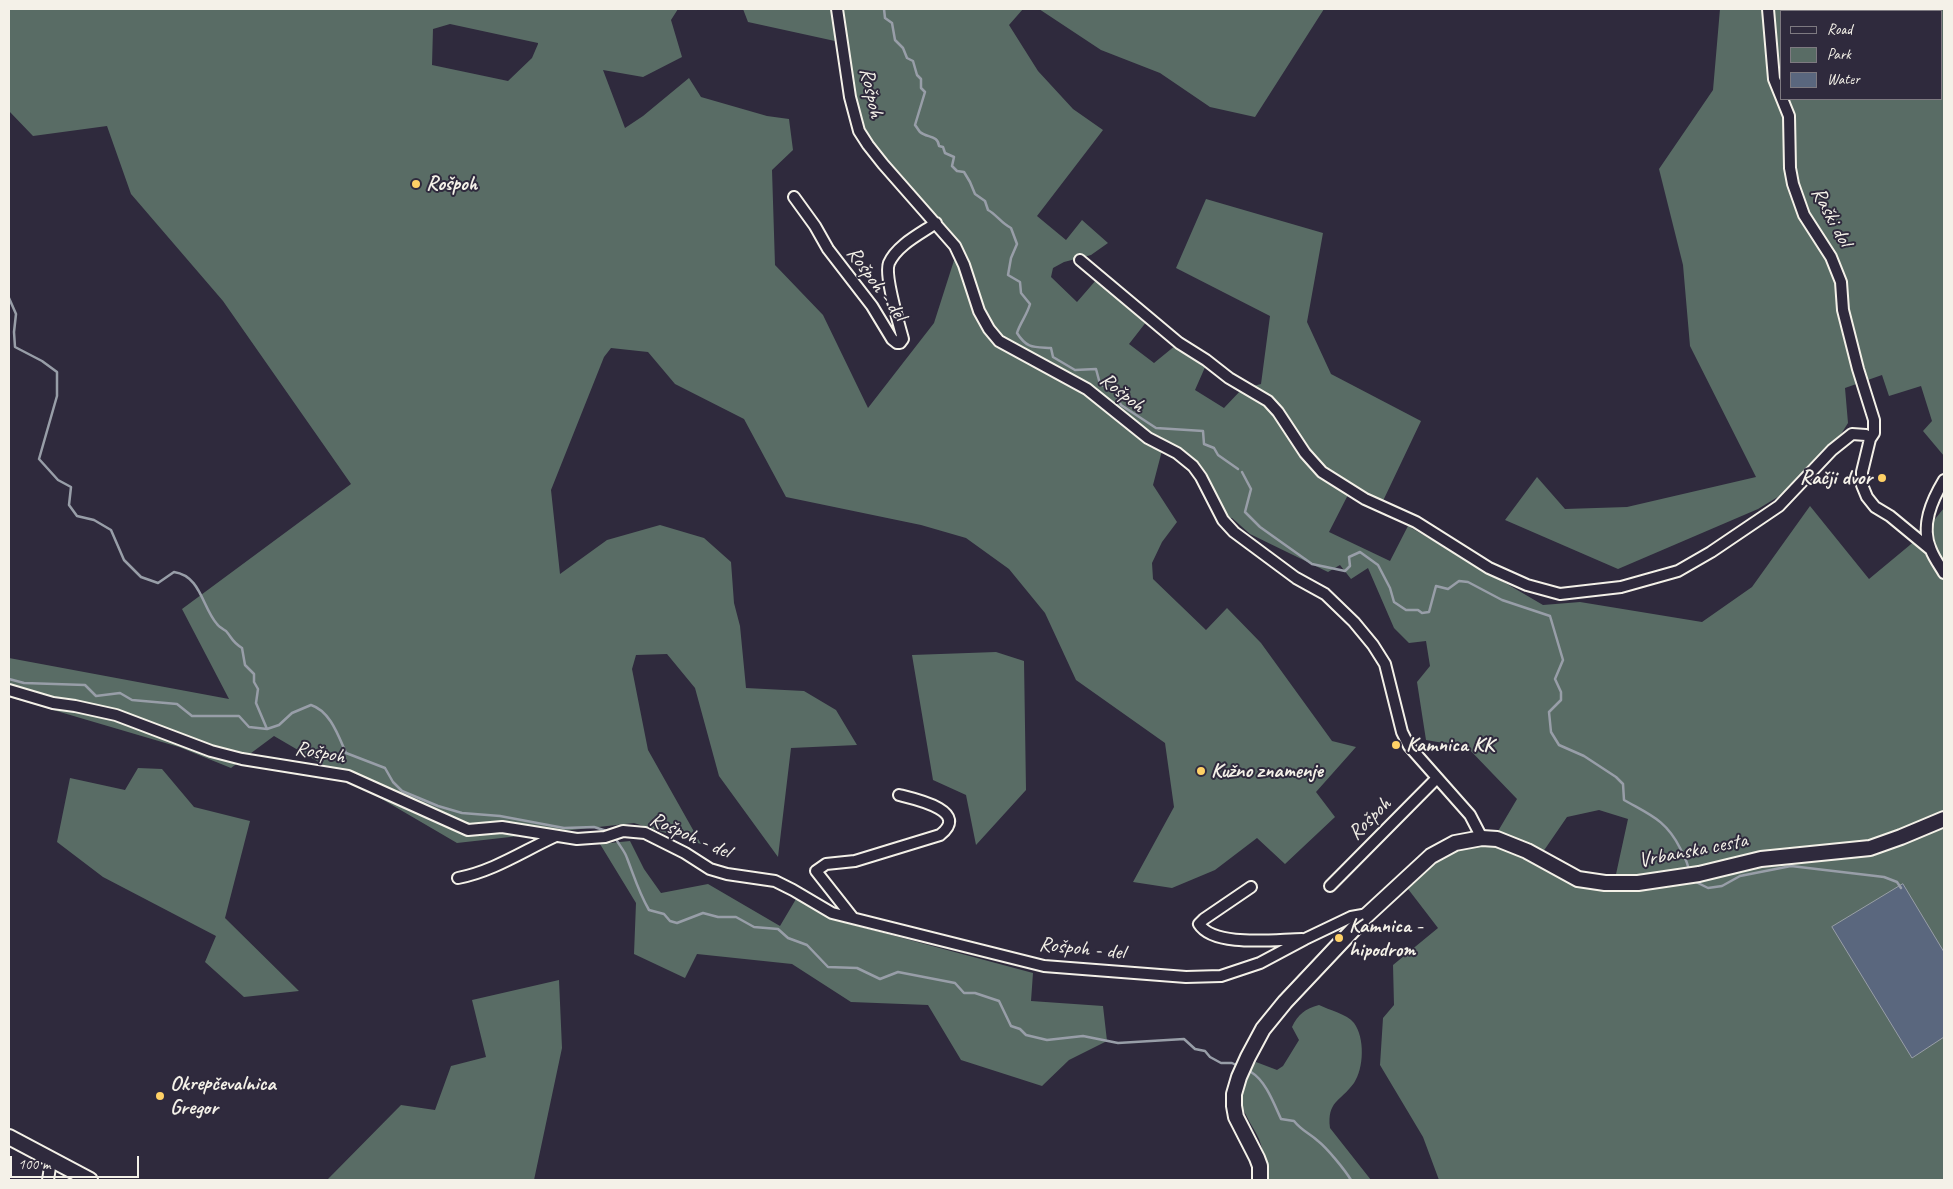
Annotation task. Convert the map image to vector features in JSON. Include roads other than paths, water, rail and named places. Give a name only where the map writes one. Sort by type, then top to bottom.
[{"type":"street","name":"Rošpoh","points":[[837,9],[850,97],[859,131],[883,164],[955,246],[964,266],[979,311],[988,329],[1000,341],[1087,389],[1148,438],[1177,453],[1193,466],[1201,476],[1223,520],[1234,532],[1296,578],[1325,594],[1362,631],[1385,664],[1402,732],[1409,746],[1470,815],[1482,838]]},
{"type":"street","name":"Raški dol","points":[[1768,9],[1774,79],[1780,94]]},
{"type":"street","name":"Raški dol","points":[[1783,100],[1789,116],[1790,168],[1793,184],[1804,214],[1832,257],[1841,282],[1843,310],[1858,369],[1874,420],[1874,433],[1870,439],[1862,472],[1862,486],[1867,497],[1875,507],[1890,516],[1930,549]]},
{"type":"street","name":"Rošpoh - del","points":[[794,197],[815,226],[828,249],[872,306],[896,343],[903,339],[888,278],[887,270],[889,263],[900,249],[936,223]]},
{"type":"street","points":[[1080,260],[1180,343],[1229,378],[1268,401],[1278,412],[1305,453],[1322,472],[1365,499],[1416,522],[1489,568],[1527,585],[1560,594],[1621,587],[1678,570],[1711,552],[1779,506],[1832,450],[1852,434],[1860,433],[1870,439]]},
{"type":"street","points":[[1944,480],[1930,506],[1926,533],[1930,549],[1944,573]]},
{"type":"street","name":"Rošpoh","points":[[9,690],[52,704],[75,706],[116,715],[211,751],[242,760],[348,776],[468,830],[502,827],[577,839],[605,837],[623,831]]},
{"type":"street","name":"Rošpoh","points":[[1330,886],[1437,778]]},
{"type":"street","points":[[853,918],[816,871],[826,864],[855,861],[940,835],[947,828],[949,819],[946,813],[937,807],[899,795]]},
{"type":"street","name":"Vrbanska cesta","points":[[1260,1180],[1260,1166],[1236,1118],[1234,1106],[1234,1094],[1248,1056],[1264,1029],[1285,1002],[1368,914],[1431,856],[1455,843],[1482,838],[1502,840],[1527,851],[1578,879],[1605,883],[1638,883],[1692,876],[1761,859],[1870,848],[1901,838],[1944,819]]},
{"type":"street","name":"Rošpoh - del","points":[[623,831],[645,833],[662,840],[710,869],[727,874],[775,881],[832,913],[1044,966],[1186,977],[1221,976],[1260,963],[1351,917],[1368,914]]},
{"type":"street","points":[[458,878],[479,874],[528,848],[556,836]]},
{"type":"street","name":"Rošpoh - del","points":[[1251,887],[1204,919],[1199,924],[1202,929],[1227,938],[1253,940],[1305,939]]},
{"type":"street","points":[[9,1137],[90,1180]]},
{"type":"street","points":[[48,1180],[51,1160]]},
{"type":"water","points":[[1903,884],[1944,952],[1944,1037],[1912,1058],[1832,927]]},
{"type":"waterway","points":[[884,9],[885,18],[892,23],[895,40],[903,48],[907,58],[913,61],[917,75],[921,79],[921,88],[925,92],[915,125],[920,132],[937,140],[945,153],[954,157],[952,166],[957,171],[964,172],[975,194],[985,201],[988,210],[1011,228],[1017,244],[1011,258],[1008,275],[1020,282],[1021,293],[1030,304],[1017,333],[1028,345],[1051,348],[1053,357],[1075,370],[1096,369],[1100,384],[1114,391],[1121,405],[1156,428],[1203,431],[1204,444],[1214,448],[1218,455],[1238,469]]},
{"type":"waterway","points":[[9,298],[16,314],[15,347],[42,361],[57,372],[57,396],[39,459],[58,480],[71,487],[69,505],[77,516],[94,520],[111,530],[124,560],[141,577],[158,583],[174,572],[190,579],[196,586],[217,624],[242,648],[245,665],[254,674],[254,682],[258,689],[256,703],[267,729]]},
{"type":"waterway","points":[[1242,472],[1251,489],[1245,512],[1260,527],[1312,564],[1345,571],[1350,566],[1349,557],[1360,552],[1378,565],[1390,588],[1394,602],[1406,610],[1418,610],[1422,613],[1429,612],[1436,586],[1448,589],[1459,581],[1468,582],[1502,600],[1550,616],[1563,660],[1555,679],[1561,692],[1561,700],[1549,712],[1551,732],[1559,745],[1584,756],[1616,777],[1623,784],[1624,800],[1663,824],[1675,839],[1689,871]]},
{"type":"waterway","points":[[9,679],[24,683],[85,685],[96,696],[120,693],[132,700],[177,704],[192,716],[239,716],[249,727],[267,729],[279,725],[292,713],[311,705],[318,708],[328,718],[346,753],[385,768],[393,782],[402,791],[438,806],[462,813],[500,816],[564,828],[594,827],[610,832]]},
{"type":"waterway","points":[[615,837],[626,855],[639,891],[649,910],[664,914],[670,921],[677,923],[703,913],[718,917],[736,917],[754,927],[778,929],[788,938],[807,945],[828,967],[857,968],[880,979],[898,972],[955,983],[964,993],[975,993],[999,1001],[1011,1026],[1020,1029],[1026,1035],[1047,1040],[1083,1036],[1118,1043],[1184,1039],[1195,1049],[1205,1051],[1210,1057],[1221,1063],[1232,1063],[1240,1067]]},
{"type":"waterway","points":[[1692,880],[1708,888],[1722,886],[1740,876],[1791,866],[1884,877],[1897,882],[1901,888]]},
{"type":"waterway","points":[[1251,1072],[1265,1087],[1281,1119],[1294,1121],[1318,1141],[1336,1159],[1351,1180]]},
{"type":"place","name":"Rošpoh","points":[[416,184]]},
{"type":"place","name":"Račji dvor","points":[[1882,478]]},
{"type":"place","name":"Kamnica KK","points":[[1396,745]]},
{"type":"place","name":"Kužno znamenje","points":[[1201,771]]},
{"type":"place","name":"Kamnica - hipodrom","points":[[1339,938]]},
{"type":"place","name":"Okrepčevalnica Gregor","points":[[160,1096]]}]
